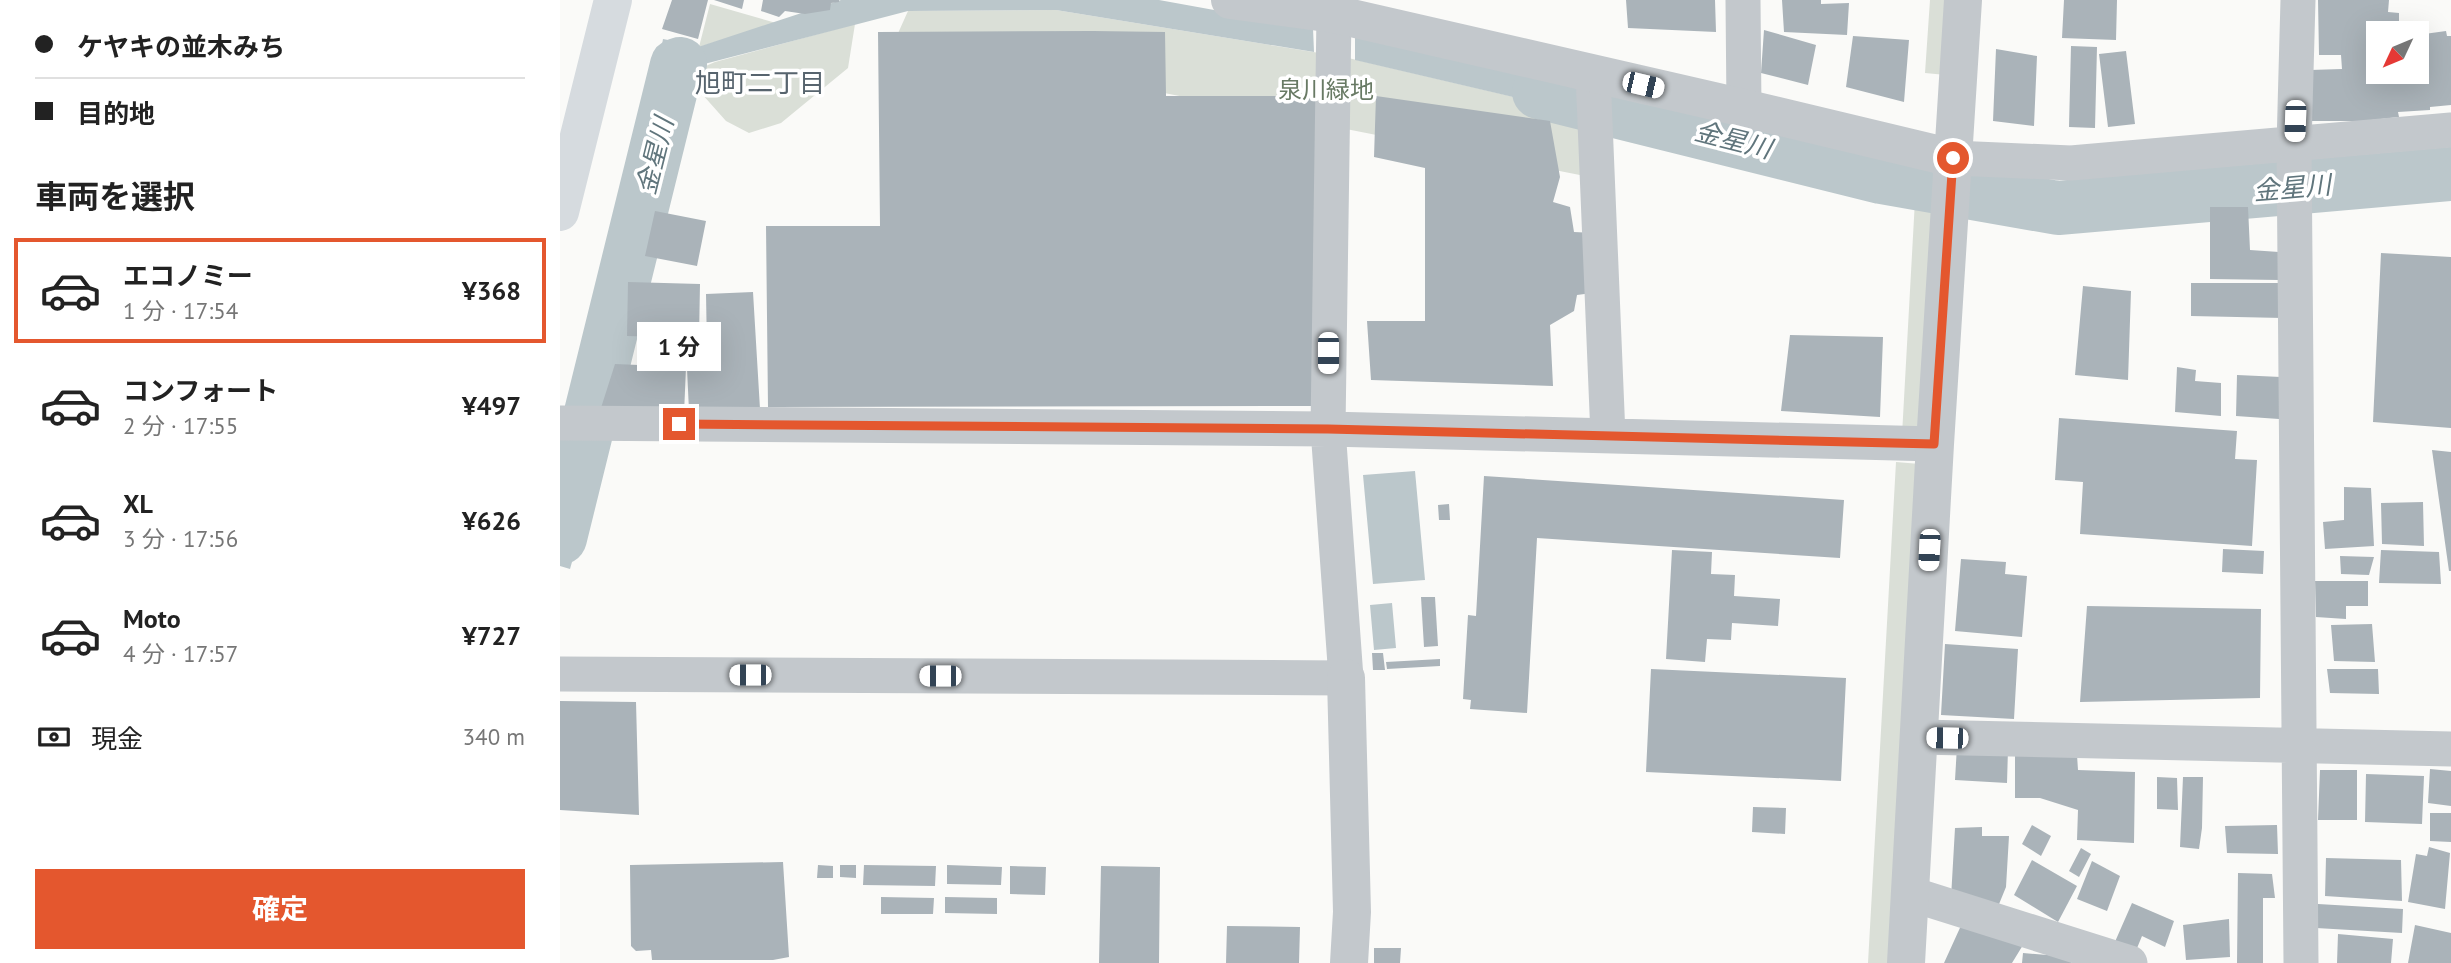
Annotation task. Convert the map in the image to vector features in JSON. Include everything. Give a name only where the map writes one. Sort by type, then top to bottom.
[{"type":"main road","points":[[560,212],[613,0]]},
{"type":"street","points":[[1230,0],[1334,14],[1953,158],[2071,163],[2451,130]]},
{"type":"street","points":[[1743,0],[1744,108]]},
{"type":"street","points":[[1906,963],[1934,444],[1963,0]]},
{"type":"street","points":[[2298,0],[2294,145],[2301,963]]},
{"type":"street","points":[[1334,14],[1328,429],[1346,678],[1352,912],[1349,963]]},
{"type":"street","points":[[1593,74],[1608,436]]},
{"type":"street","points":[[560,423],[1328,429],[1934,444]]},
{"type":"street","points":[[560,674],[1346,678]]},
{"type":"street","points":[[1919,737],[2451,749]]},
{"type":"street","points":[[1911,894],[2130,963]]},
{"type":"green space","points":[[1930,0],[1951,0],[1946,75],[1925,73]]},
{"type":"green space","points":[[710,4],[776,23],[699,47]]},
{"type":"green space","name":"泉川緑地","points":[[1056,10],[1344,57],[1586,114],[1590,177],[895,40],[908,11]]},
{"type":"green space","points":[[855,24],[848,68],[781,123],[749,133],[726,121],[685,75],[715,62]]},
{"type":"green space","points":[[1915,200],[1937,202],[1923,436],[1902,435]]},
{"type":"green space","points":[[1896,462],[1920,464],[1892,963],[1868,963]]},
{"type":"shaded area","points":[[841,0],[1159,0],[1313,28],[1314,52],[1056,10],[908,11],[685,69],[680,72],[667,137],[653,134],[664,81],[657,73],[663,39],[693,45],[692,49]]},
{"type":"shaded area","points":[[1355,37],[1580,89],[1586,114],[1355,60]]},
{"type":"shaded area","points":[[1415,471],[1425,580],[1373,584],[1363,475]]},
{"type":"shaded area","points":[[560,532],[579,537],[570,569],[560,566]]},
{"type":"shaded area","points":[[1392,603],[1396,648],[1374,650],[1370,605]]},
{"type":"building","points":[[672,0],[708,0],[698,39],[662,29]]},
{"type":"building","points":[[714,0],[744,0],[742,9]]},
{"type":"building","points":[[763,0],[839,2],[831,3],[830,10],[805,14],[785,11],[779,17],[761,11]]},
{"type":"building","points":[[1626,0],[1715,0],[1716,32],[1628,28]]},
{"type":"building","points":[[1782,0],[1821,0],[1821,4],[1849,3],[1847,35],[1784,32]]},
{"type":"building","points":[[2064,0],[2117,0],[2116,40],[2062,38]]},
{"type":"building","points":[[2318,0],[2389,0],[2388,12],[2399,13],[2399,21],[2366,21],[2366,84],[2429,84],[2429,33],[2446,31],[2447,36],[2451,36],[2451,105],[2430,107],[2430,110],[2398,112],[2399,117],[2362,121],[2310,121],[2310,70],[2342,69],[2341,55],[2319,55]]},
{"type":"building","points":[[1764,30],[1816,45],[1808,85],[1761,73]]},
{"type":"building","points":[[878,32],[1165,32],[1166,96],[1326,96],[1328,406],[768,407],[766,226],[880,226]]},
{"type":"building","points":[[1853,36],[1909,40],[1904,102],[1846,87]]},
{"type":"building","points":[[2071,46],[2097,47],[2095,128],[2069,127]]},
{"type":"building","points":[[1996,49],[2037,56],[2034,126],[1993,121]]},
{"type":"building","points":[[2126,51],[2135,124],[2108,127],[2099,54]]},
{"type":"building","points":[[1376,96],[1550,121],[1560,177],[1553,202],[1570,207],[1574,232],[1595,233],[1592,293],[1577,295],[1574,311],[1550,325],[1553,386],[1371,380],[1367,321],[1425,321],[1425,168],[1374,157]]},
{"type":"building","points":[[2210,207],[2248,207],[2250,250],[2279,252],[2279,280],[2210,279]]},
{"type":"building","points":[[655,211],[706,221],[697,266],[645,256]]},
{"type":"building","points":[[2381,253],[2451,257],[2451,428],[2373,422]]},
{"type":"building","points":[[628,282],[700,284],[699,338],[627,336]]},
{"type":"building","points":[[2191,283],[2281,283],[2283,318],[2191,316]]},
{"type":"building","points":[[2083,286],[2131,291],[2128,380],[2075,375]]},
{"type":"building","points":[[753,292],[760,409],[689,411],[686,347],[707,349],[706,294]]},
{"type":"building","points":[[1790,335],[1883,337],[1880,417],[1781,411]]},
{"type":"building","points":[[615,364],[686,367],[684,414],[600,411]]},
{"type":"building","points":[[2177,367],[2196,370],[2195,381],[2221,383],[2221,416],[2175,412]]},
{"type":"building","points":[[2237,375],[2281,377],[2279,419],[2236,416]]},
{"type":"building","points":[[2059,418],[2237,431],[2235,459],[2257,460],[2252,546],[2080,534],[2083,482],[2055,480]]},
{"type":"building","points":[[2432,450],[2451,452],[2451,571],[2449,571]]},
{"type":"building","points":[[1484,476],[1844,500],[1840,558],[1537,538],[1527,713],[1470,709],[1471,700],[1463,699],[1468,615],[1476,616]]},
{"type":"building","points":[[2344,487],[2371,488],[2374,546],[2325,549],[2323,522],[2344,520]]},
{"type":"building","points":[[2423,502],[2424,546],[2382,544],[2381,503]]},
{"type":"building","points":[[1449,504],[1450,520],[1439,520],[1438,505]]},
{"type":"building","points":[[2223,549],[2264,551],[2263,574],[2222,572]]},
{"type":"building","points":[[1672,550],[1712,552],[1711,574],[1735,575],[1734,596],[1780,599],[1778,626],[1732,623],[1731,640],[1707,639],[1705,662],[1666,659]]},
{"type":"building","points":[[2381,550],[2439,552],[2441,584],[2379,583]]},
{"type":"building","points":[[2340,556],[2374,557],[2369,575],[2341,574]]},
{"type":"building","points":[[1961,559],[2006,562],[2005,574],[2027,576],[2022,637],[1955,631]]},
{"type":"building","points":[[2315,581],[2368,581],[2368,606],[2346,606],[2346,619],[2316,617]]},
{"type":"building","points":[[1421,597],[1435,597],[1438,646],[1424,647]]},
{"type":"building","points":[[2087,606],[2261,609],[2260,698],[2080,702]]},
{"type":"building","points":[[2372,624],[2375,662],[2334,661],[2331,625]]},
{"type":"building","points":[[1945,644],[2018,649],[2014,719],[1941,715]]},
{"type":"building","points":[[1372,653],[1383,653],[1385,670],[1373,670]]},
{"type":"building","points":[[1440,659],[1440,666],[1387,669],[1386,662]]},
{"type":"building","points":[[1651,669],[1846,678],[1841,781],[1646,772]]},
{"type":"building","points":[[2327,669],[2378,669],[2379,694],[2330,693]]},
{"type":"building","points":[[560,701],[636,702],[639,815],[560,810]]},
{"type":"building","points":[[1957,746],[2008,749],[2007,783],[1955,780]]},
{"type":"building","points":[[2015,752],[2077,755],[2078,770],[2135,772],[2134,843],[2077,840],[2078,810],[2040,798],[2015,798]]},
{"type":"building","points":[[2430,769],[2451,771],[2451,806],[2428,803]]},
{"type":"building","points":[[2320,770],[2357,770],[2357,820],[2318,820]]},
{"type":"building","points":[[2366,774],[2424,776],[2422,824],[2365,822]]},
{"type":"building","points":[[2157,777],[2177,778],[2178,810],[2157,809]]},
{"type":"building","points":[[2183,777],[2203,777],[2199,849],[2180,847]]},
{"type":"building","points":[[1753,807],[1786,808],[1785,834],[1752,832]]},
{"type":"building","points":[[2430,813],[2451,813],[2451,842],[2430,841]]},
{"type":"building","points":[[2032,825],[2051,836],[2041,856],[2022,844]]},
{"type":"building","points":[[2277,825],[2278,854],[2227,853],[2225,826]]},
{"type":"building","points":[[1982,827],[1982,836],[2009,836],[2006,887],[1997,909],[1951,898],[1955,828]]},
{"type":"building","points":[[2429,847],[2450,853],[2445,909],[2408,902],[2416,854],[2427,856]]},
{"type":"building","points":[[2081,848],[2091,854],[2079,877],[2069,871]]},
{"type":"building","points":[[2326,858],[2401,860],[2402,901],[2325,896]]},
{"type":"building","points":[[2032,860],[2077,886],[2058,922],[2014,895]]},
{"type":"building","points":[[2092,861],[2120,876],[2107,911],[2077,899]]},
{"type":"building","points":[[783,862],[789,957],[773,960],[652,960],[651,950],[636,951],[631,946],[630,865]]},
{"type":"building","points":[[818,865],[833,866],[833,878],[817,878]]},
{"type":"building","points":[[840,865],[856,865],[856,878],[840,877]]},
{"type":"building","points":[[864,865],[936,866],[935,886],[863,885]]},
{"type":"building","points":[[947,865],[1002,867],[1001,885],[947,884]]},
{"type":"building","points":[[1010,866],[1046,867],[1045,895],[1010,894]]},
{"type":"building","points":[[1101,866],[1160,867],[1159,963],[1099,963]]},
{"type":"building","points":[[2238,873],[2272,874],[2275,898],[2263,898],[2263,963],[2237,963]]},
{"type":"building","points":[[881,897],[934,898],[933,914],[881,914]]},
{"type":"building","points":[[945,897],[997,898],[997,914],[945,913]]},
{"type":"building","points":[[2132,903],[2174,921],[2165,947],[2142,936],[2135,953],[2114,944]]},
{"type":"building","points":[[2318,904],[2403,909],[2402,933],[2316,928]]},
{"type":"building","points":[[1964,919],[2023,945],[2012,963],[1944,963]]},
{"type":"building","points":[[2229,919],[2230,957],[2186,960],[2183,925]]},
{"type":"building","points":[[2415,925],[2451,933],[2451,963],[2408,963]]},
{"type":"building","points":[[1227,926],[1300,927],[1299,963],[1226,963]]},
{"type":"building","points":[[2338,934],[2393,939],[2391,963],[2337,963]]},
{"type":"building","points":[[1374,948],[1401,948],[1400,963],[1374,963]]},
{"type":"building","points":[[2023,953],[2072,957],[2071,963],[2022,963]]},
{"type":"waterway","name":"金星川","points":[[560,538],[677,65],[680,64]]},
{"type":"waterway","name":"金星川","points":[[1539,92],[1881,177],[2058,208],[2451,174]]},
{"type":"district","name":"旭町二丁目","points":[[760,83]]},
{"type":"route","points":[[679,424],[1328,429],[1934,444],[1953,158]]}]
